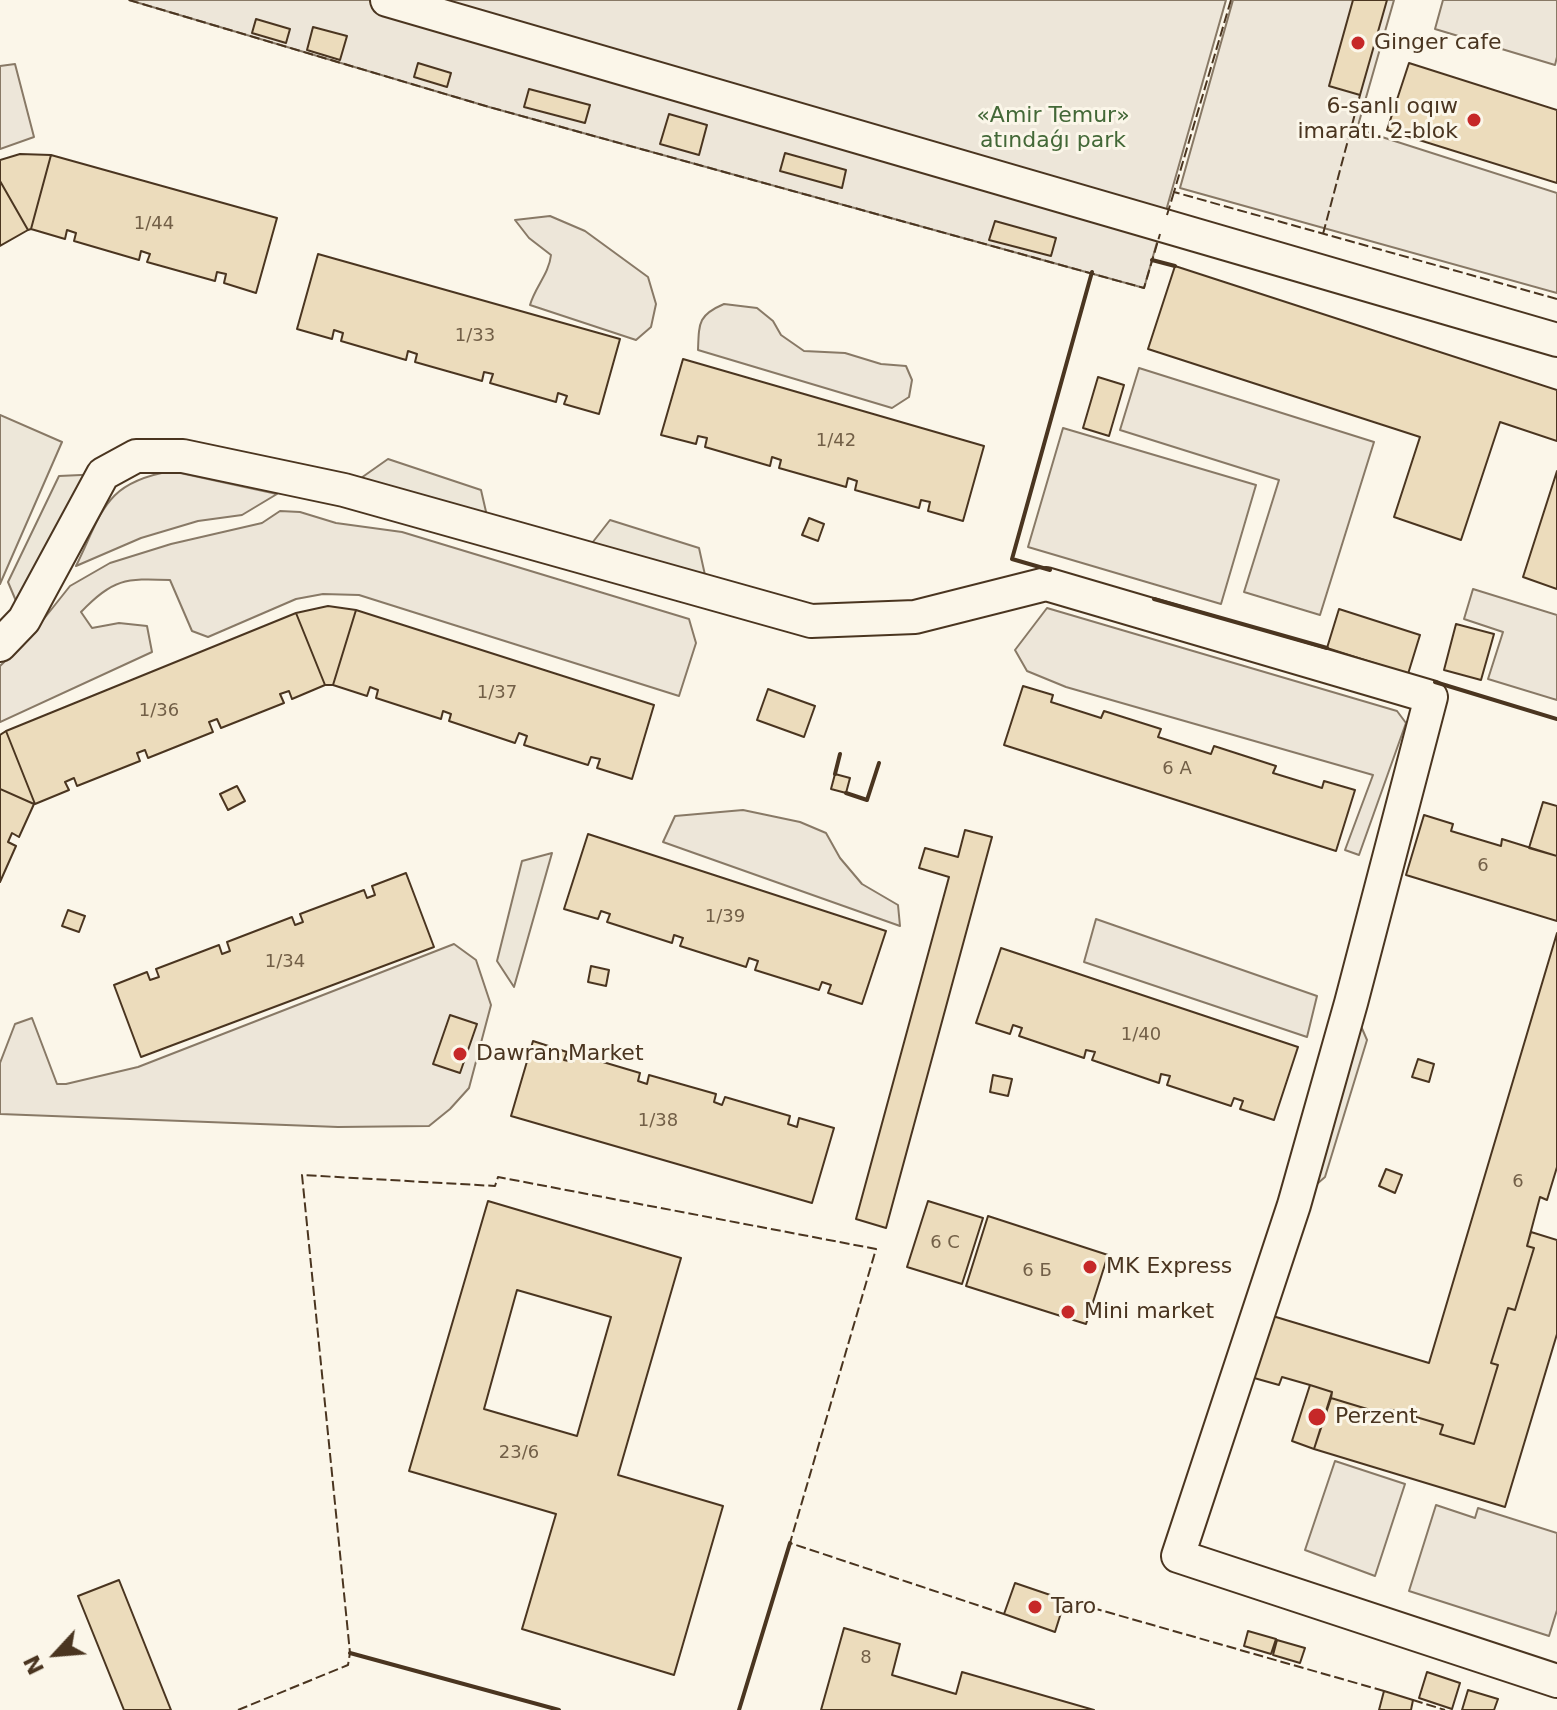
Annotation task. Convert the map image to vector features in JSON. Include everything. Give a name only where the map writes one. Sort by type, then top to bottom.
[{"type":"street","points":[[387,0],[1557,340]]},
{"type":"street","points":[[0,645],[24,620],[103,474],[136,456],[183,456],[358,493],[811,621],[915,617],[1046,584],[1431,697],[1351,1003],[1294,1205],[1178,1556],[1557,1681]]},
{"type":"green space","name":"«Amir Temur» atındaǵı park","points":[[129,0],[1226,0],[1144,288],[489,107]]},
{"type":"green space","points":[[1233,0],[1394,0],[1357,129],[1557,193],[1557,293],[1180,188]]},
{"type":"green space","points":[[1443,0],[1557,0],[1555,65],[1435,29]]},
{"type":"green space","points":[[15,64],[34,137],[0,149],[0,66]]},
{"type":"green space","points":[[550,216],[585,231],[648,277],[656,304],[651,327],[636,340],[530,305],[551,255],[529,238],[515,220]]},
{"type":"green space","points":[[724,304],[757,308],[773,321],[781,335],[804,351],[845,353],[881,364],[906,366],[912,380],[909,397],[892,408],[698,350],[702,321],[709,312]]},
{"type":"green space","points":[[1139,368],[1374,442],[1320,615],[1244,592],[1279,480],[1120,430]]},
{"type":"green space","points":[[1063,428],[1256,485],[1221,604],[1028,547]]},
{"type":"green space","points":[[171,471],[277,494],[242,515],[198,521],[141,538],[76,566],[108,502],[132,483]]},
{"type":"green space","points":[[280,511],[300,512],[336,523],[402,532],[689,619],[696,643],[679,696],[359,595],[323,594],[296,599],[208,637],[192,631],[170,580],[142,580],[111,587],[81,612],[92,628],[119,623],[147,626],[152,652],[0,722],[0,666],[27,640],[70,586],[110,563],[171,544],[262,523]]},
{"type":"green space","points":[[1473,589],[1557,615],[1557,700],[1488,679],[1503,632],[1464,619]]},
{"type":"green space","points":[[1047,608],[1397,711],[1406,723],[1359,855],[1345,850],[1373,775],[1066,687],[1027,671],[1015,650]]},
{"type":"green space","points":[[743,810],[800,822],[826,833],[840,858],[862,884],[898,905],[900,926],[663,842],[675,816]]},
{"type":"green space","points":[[1096,919],[1317,996],[1307,1037],[1084,962]]},
{"type":"green space","points":[[454,944],[476,960],[491,1005],[469,1088],[429,1126],[338,1127],[0,1114],[0,1063],[15,1024],[32,1018],[57,1084],[66,1084],[138,1067]]},
{"type":"green space","points":[[1335,1461],[1405,1484],[1375,1576],[1305,1550]]},
{"type":"green space","points":[[1436,1505],[1475,1518],[1478,1508],[1557,1533],[1557,1610],[1549,1636],[1409,1591]]},
{"type":"shaded area","points":[[0,415],[62,442],[0,584]]},
{"type":"shaded area","points":[[388,459],[481,490],[490,529],[344,490]]},
{"type":"shaded area","points":[[103,474],[24,620],[8,582],[59,476]]},
{"type":"shaded area","points":[[610,520],[699,548],[709,593],[582,556]]},
{"type":"shaded area","points":[[552,853],[514,987],[497,961],[522,861]]},
{"type":"shaded area","points":[[1351,1003],[1367,1040],[1325,1177],[1294,1204]]},
{"type":"building","name":"Ginger cafe","points":[[1353,0],[1387,0],[1360,95],[1329,86]]},
{"type":"building","points":[[256,19],[290,29],[286,43],[252,33]]},
{"type":"building","points":[[313,27],[347,36],[340,60],[307,50]]},
{"type":"building","points":[[418,63],[451,73],[447,87],[414,77]]},
{"type":"building","name":"6-sanlı oqıw imaratı. 2-blok","points":[[1409,63],[1557,110],[1557,183],[1387,130]]},
{"type":"building","points":[[529,89],[590,105],[585,123],[524,107]]},
{"type":"building","points":[[669,114],[707,125],[699,155],[660,144]]},
{"type":"building","points":[[785,153],[846,170],[842,188],[780,171]]},
{"type":"building","points":[[20,154],[51,155],[31,229],[28,230],[0,181],[0,160]]},
{"type":"building","points":[[51,155],[277,218],[256,293],[224,283],[226,274],[217,272],[215,281],[147,262],[150,254],[141,251],[139,260],[74,241],[76,233],[67,230],[65,239],[31,229]]},
{"type":"building","points":[[0,181],[28,230],[0,246]]},
{"type":"building","points":[[995,221],[1056,238],[1051,256],[989,240]]},
{"type":"building","points":[[318,254],[620,339],[599,414],[564,404],[567,396],[558,393],[556,402],[490,383],[493,374],[484,372],[482,381],[415,362],[417,354],[408,351],[406,360],[341,341],[343,333],[334,330],[332,339],[297,329]]},
{"type":"building","points":[[1175,266],[1557,390],[1557,441],[1500,422],[1461,540],[1394,517],[1420,437],[1148,349]]},
{"type":"building","points":[[683,359],[984,446],[963,521],[928,511],[930,502],[921,500],[919,508],[855,490],[857,481],[848,478],[846,487],[779,468],[781,460],[772,457],[770,466],[705,447],[707,438],[698,436],[696,444],[661,435]]},
{"type":"building","points":[[1098,377],[1124,385],[1109,436],[1083,428]]},
{"type":"building","points":[[1557,471],[1557,589],[1523,577]]},
{"type":"building","points":[[809,518],[824,524],[818,541],[802,535]]},
{"type":"building","points":[[328,606],[356,610],[333,685],[325,685],[296,613]]},
{"type":"building","points":[[1339,609],[1420,635],[1408,674],[1327,648]]},
{"type":"building","points":[[356,610],[654,705],[632,779],[597,768],[600,759],[591,757],[588,765],[524,745],[527,736],[519,733],[515,743],[449,721],[451,714],[443,711],[441,719],[376,698],[378,690],[370,687],[367,696],[333,685]]},
{"type":"building","points":[[296,613],[325,685],[292,699],[289,691],[280,694],[284,703],[221,728],[217,719],[209,722],[213,732],[148,758],[145,750],[137,753],[140,761],[77,786],[74,778],[65,782],[69,790],[35,804],[6,731]]},
{"type":"building","points":[[1456,624],[1494,634],[1481,680],[1444,670]]},
{"type":"building","points":[[1023,686],[1053,695],[1051,702],[1101,718],[1104,711],[1161,729],[1158,737],[1211,754],[1214,746],[1276,766],[1273,773],[1322,788],[1324,781],[1355,790],[1336,851],[1004,745]]},
{"type":"building","points":[[768,689],[815,706],[804,737],[757,720]]},
{"type":"building","points":[[6,731],[35,804],[0,789],[0,735]]},
{"type":"building","points":[[835,774],[850,778],[846,793],[831,789]]},
{"type":"building","points":[[237,786],[245,801],[228,810],[220,794]]},
{"type":"building","points":[[0,789],[34,804],[19,837],[12,833],[8,842],[16,846],[0,882]]},
{"type":"building","points":[[1543,802],[1557,806],[1557,856],[1529,848]]},
{"type":"building","points":[[1424,815],[1453,824],[1451,831],[1501,846],[1502,839],[1557,856],[1557,921],[1406,875]]},
{"type":"building","points":[[965,830],[992,837],[886,1228],[856,1219],[949,877],[919,868],[925,848],[958,857]]},
{"type":"building","points":[[588,834],[886,931],[862,1004],[828,993],[831,985],[822,982],[819,990],[755,970],[758,961],[749,958],[746,967],[680,946],[683,938],[674,935],[672,943],[607,922],[610,914],[601,911],[598,919],[564,909]]},
{"type":"building","points":[[406,873],[434,947],[141,1057],[114,985],[147,972],[150,980],[159,977],[156,969],[219,945],[222,954],[230,951],[227,942],[292,917],[295,925],[303,922],[300,914],[364,890],[367,898],[375,895],[372,886]]},
{"type":"building","points":[[68,910],[85,916],[79,932],[62,926]]},
{"type":"building","points":[[1557,933],[1557,1167],[1547,1200],[1540,1197],[1527,1246],[1534,1248],[1515,1310],[1508,1308],[1491,1363],[1498,1365],[1474,1444],[1440,1434],[1443,1425],[1389,1409],[1387,1415],[1331,1398],[1332,1392],[1310,1385],[1282,1377],[1279,1385],[1247,1376],[1266,1314],[1429,1363]]},
{"type":"building","points":[[1001,948],[1298,1047],[1274,1120],[1240,1109],[1243,1101],[1234,1098],[1231,1106],[1167,1085],[1170,1076],[1161,1074],[1159,1083],[1092,1060],[1095,1052],[1086,1050],[1084,1058],[1019,1036],[1022,1028],[1013,1025],[1010,1034],[976,1023]]},
{"type":"building","points":[[591,966],[609,970],[606,986],[588,982]]},
{"type":"building","points":[[450,1015],[477,1024],[460,1073],[433,1064]]},
{"type":"building","points":[[533,1041],[567,1052],[564,1060],[573,1062],[576,1054],[640,1073],[638,1081],[647,1084],[649,1075],[716,1094],[714,1102],[722,1105],[725,1097],[790,1116],[788,1124],[797,1127],[799,1118],[834,1128],[812,1203],[511,1116]]},
{"type":"building","points":[[1418,1059],[1434,1064],[1429,1082],[1412,1077]]},
{"type":"building","points":[[993,1075],[1012,1079],[1008,1096],[990,1092]]},
{"type":"building","points":[[1386,1169],[1402,1175],[1395,1193],[1379,1186]]},
{"type":"building","points":[[488,1201],[681,1258],[618,1475],[723,1506],[674,1675],[522,1629],[556,1514],[409,1471]],"holes":[[[517,1290],[611,1317],[577,1436],[484,1409]]]},
{"type":"building","points":[[928,1201],[983,1218],[962,1284],[907,1267]]},
{"type":"building","points":[[988,1216],[1108,1255],[1086,1324],[966,1286]]},
{"type":"building","points":[[1531,1232],[1557,1240],[1557,1334],[1505,1507],[1314,1449],[1331,1398],[1387,1415],[1389,1409],[1443,1425],[1440,1434],[1474,1444],[1498,1365],[1491,1363],[1508,1308],[1515,1310],[1534,1248],[1527,1246]]},
{"type":"building","points":[[1310,1385],[1332,1392],[1314,1449],[1292,1441]]},
{"type":"building","points":[[119,1580],[171,1710],[124,1710],[78,1596]]},
{"type":"building","name":"Taro","points":[[1015,1583],[1065,1600],[1055,1632],[1004,1614]]},
{"type":"building","points":[[844,1628],[900,1644],[892,1675],[956,1694],[962,1672],[1094,1710],[821,1710]]},
{"type":"building","points":[[1248,1631],[1276,1639],[1271,1654],[1244,1646]]},
{"type":"building","points":[[1277,1640],[1305,1648],[1300,1663],[1273,1655]]},
{"type":"building","points":[[1427,1672],[1460,1683],[1452,1709],[1419,1698]]},
{"type":"building","points":[[1468,1690],[1498,1699],[1494,1710],[1462,1710]]},
{"type":"building","points":[[1384,1691],[1413,1700],[1411,1710],[1379,1710]]},
{"type":"fence","points":[[129,0],[489,107],[1144,288],[1160,234]]},
{"type":"fence","points":[[1231,0],[1174,192],[1557,299]]},
{"type":"fence","points":[[1323,234],[1360,95]]},
{"type":"fence","points":[[1167,215],[1174,192]]},
{"type":"fence","points":[[238,1710],[348,1665],[350,1653],[302,1175],[495,1186],[498,1177],[876,1249],[790,1543],[1004,1614]]},
{"type":"fence","points":[[1065,1600],[1384,1691]]},
{"type":"fence","points":[[1413,1700],[1445,1710]]},
{"type":"wall","points":[[1152,260],[1175,266]]},
{"type":"wall","points":[[1050,570],[1012,559],[1092,272]]},
{"type":"wall","points":[[1154,599],[1327,648]]},
{"type":"wall","points":[[1435,682],[1557,719]]},
{"type":"wall","points":[[835,774],[840,754]]},
{"type":"wall","points":[[846,793],[867,800],[879,763]]},
{"type":"wall","points":[[739,1710],[790,1543]]},
{"type":"wall","points":[[350,1653],[559,1710]]},
{"type":"place","name":"Ginger cafe","points":[[1358,43]]},
{"type":"place","name":"6-sanlı oqıw imaratı. 2-blok","points":[[1474,120]]},
{"type":"place","name":"Dawran Market","points":[[460,1054]]},
{"type":"place","name":"MK Express","points":[[1090,1267]]},
{"type":"place","name":"Mini market","points":[[1068,1312]]},
{"type":"place","name":"Perzent","points":[[1317,1417]]},
{"type":"place","name":"Taro","points":[[1035,1607]]}]
